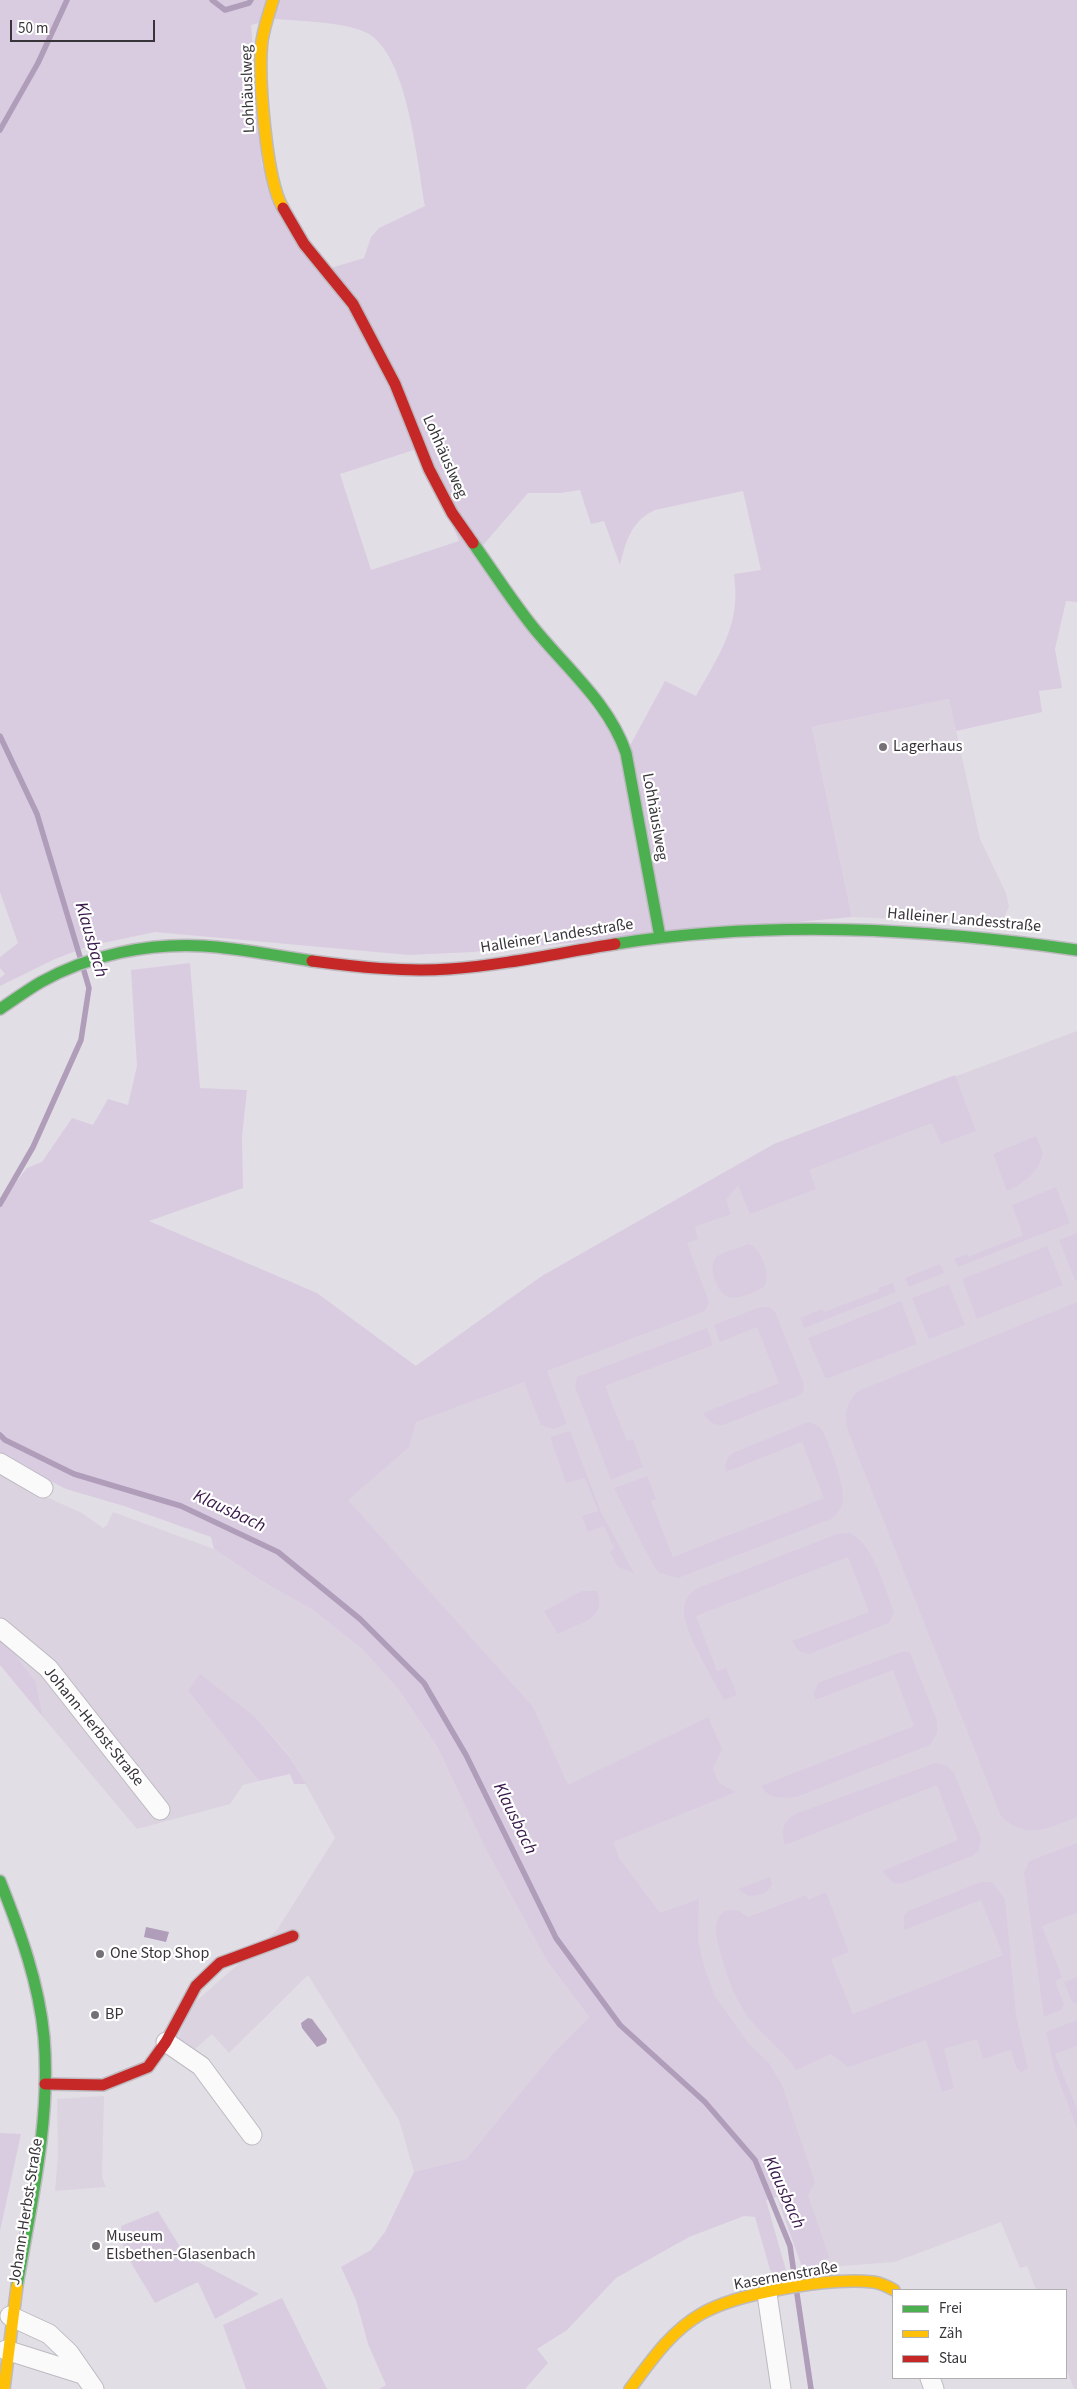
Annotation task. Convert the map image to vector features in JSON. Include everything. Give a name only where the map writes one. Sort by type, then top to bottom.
[{"type":"street","name":"Lohhäuslweg","points":[[273,0],[262,40],[261,68],[270,170],[280,203],[304,244],[353,304],[395,384],[429,469],[452,513],[532,627],[608,714],[616,726],[626,753],[660,938]]},
{"type":"street","name":"Halleiner Landesstraße","points":[[0,1009],[46,979],[89,962],[115,954],[155,948],[202,946],[346,965],[401,970],[447,970],[660,938],[749,931],[874,929],[932,931],[998,938],[1077,950]]},
{"type":"street","points":[[0,1463],[43,1488]]},
{"type":"street","name":"Johann-Herbst-Straße","points":[[0,1628],[48,1668],[160,1810]]},
{"type":"street","name":"Johann-Herbst-Straße","points":[[2,1892],[23,1941],[39,2005],[45,2060],[45,2084],[38,2153],[10,2316],[4,2389]]},
{"type":"street","points":[[45,2084],[103,2085],[148,2067],[166,2042],[196,1986],[220,1963],[293,1936]]},
{"type":"street","points":[[166,2042],[201,2066],[252,2135]]},
{"type":"street","name":"Kasernenstraße","points":[[630,2389],[668,2340],[700,2314],[734,2301],[770,2293],[863,2281],[881,2284],[892,2289]]},
{"type":"street","points":[[770,2293],[781,2389]]},
{"type":"street","points":[[10,2316],[49,2334],[70,2352],[82,2374],[94,2389]]},
{"type":"street","points":[[6,2350],[82,2374]]},
{"type":"shaded area","points":[[0,0],[1077,0],[1077,602],[1066,601],[1055,649],[1062,688],[1039,691],[1042,712],[956,731],[949,699],[812,727],[852,917],[473,952],[409,955],[155,932],[89,946],[55,959],[0,986],[0,978],[5,974],[0,968],[0,957],[18,943],[0,892]],"holes":[[[275,19],[321,22],[345,26],[365,32],[380,43],[391,61],[401,84],[414,137],[425,206],[379,228],[371,237],[364,258],[324,270],[262,165],[251,25]],[[420,448],[459,541],[371,570],[340,474]],[[580,490],[591,524],[604,521],[620,565],[627,540],[635,526],[640,520],[655,510],[743,491],[761,570],[734,574],[735,600],[730,629],[696,696],[665,681],[626,753],[478,551],[528,493],[560,493]]]},
{"type":"shaded area","points":[[949,699],[980,839],[1006,893],[1009,907],[1003,919],[994,923],[852,917],[812,727]]},
{"type":"shaded area","points":[[190,963],[200,1088],[247,1090],[242,1137],[243,1188],[149,1221],[317,1293],[416,1366],[542,1276],[774,1144],[955,1075],[976,1131],[941,1144],[932,1123],[809,1170],[816,1189],[750,1214],[738,1185],[726,1200],[731,1214],[695,1227],[698,1239],[687,1243],[709,1302],[705,1311],[547,1371],[567,1424],[553,1429],[541,1425],[524,1382],[416,1422],[409,1447],[348,1500],[533,1707],[568,1785],[708,1717],[722,1749],[713,1769],[719,1783],[736,1792],[613,1842],[619,1858],[660,1913],[699,1899],[698,1940],[704,1967],[715,1996],[748,2043],[769,2063],[782,2085],[815,2182],[808,2195],[829,2257],[815,2268],[803,2270],[777,2197],[766,2200],[787,2274],[776,2276],[770,2270],[755,2217],[744,2216],[689,2237],[616,2278],[567,2330],[537,2349],[548,2363],[525,2389],[379,2389],[386,2385],[368,2344],[356,2300],[341,2267],[371,2250],[385,2232],[414,2172],[466,2159],[553,2053],[589,2017],[549,1964],[486,1849],[438,1748],[399,1690],[363,1650],[313,1610],[260,1580],[214,1549],[211,1537],[124,1506],[66,1489],[0,1455],[0,1203],[27,1168],[42,1162],[72,1118],[93,1125],[108,1099],[128,1105],[137,1066],[131,970]]},
{"type":"shaded area","points":[[1077,1031],[1077,2389],[1074,2389],[1067,2371],[1067,2289],[1036,2289],[1027,2266],[1020,2268],[1001,2222],[895,2262],[815,2268],[769,2141],[277,1464],[542,1276],[774,1144]]},
{"type":"shaded area","points":[[1036,1136],[1043,1153],[1038,1166],[1025,1181],[1007,1191],[993,1154]]},
{"type":"shaded area","points":[[1056,1187],[1070,1223],[958,1267],[954,1259],[967,1254],[968,1257],[1023,1235],[1012,1205]]},
{"type":"shaded area","points":[[1077,1233],[1077,1280],[1075,1280],[1059,1240]]},
{"type":"shaded area","points":[[749,1244],[758,1251],[764,1262],[766,1268],[765,1286],[742,1296],[729,1297],[717,1286],[713,1273],[713,1261],[723,1253]]},
{"type":"shaded area","points":[[1047,1246],[1063,1285],[977,1319],[962,1279]]},
{"type":"shaded area","points":[[940,1264],[944,1273],[909,1287],[905,1278]]},
{"type":"shaded area","points":[[893,1283],[896,1292],[804,1328],[800,1318],[822,1309],[824,1312],[879,1291],[878,1288]]},
{"type":"shaded area","points":[[949,1284],[965,1325],[929,1339],[912,1298]]},
{"type":"shaded area","points":[[901,1301],[917,1344],[829,1378],[825,1377],[808,1338]]},
{"type":"shaded area","points":[[1077,1302],[1077,1817],[1047,1828],[1029,1830],[1010,1824],[1001,1816],[848,1431],[846,1414],[851,1400],[858,1391]]},
{"type":"shaded area","points":[[760,1307],[769,1307],[775,1312],[804,1384],[803,1392],[798,1396],[723,1425],[713,1424],[703,1413],[779,1383],[757,1327],[720,1342],[714,1325]]},
{"type":"shaded area","points":[[707,1328],[713,1345],[605,1386],[627,1441],[633,1439],[643,1467],[611,1480],[575,1387],[577,1377]]},
{"type":"shaded area","points":[[808,1422],[815,1424],[821,1429],[839,1475],[843,1500],[840,1509],[831,1519],[678,1578],[660,1573],[654,1567],[614,1488],[647,1476],[656,1499],[651,1501],[673,1557],[824,1498],[802,1442],[726,1472],[726,1461],[733,1453]]},
{"type":"shaded area","points":[[570,1431],[601,1512],[634,1573],[618,1567],[610,1552],[614,1548],[604,1526],[588,1532],[582,1516],[598,1511],[585,1478],[566,1483],[550,1437]]},
{"type":"shaded area","points":[[0,1469],[42,1495],[82,1513],[103,1528],[107,1525],[113,1512],[214,1549],[260,1580],[313,1610],[363,1650],[399,1690],[438,1748],[549,1964],[589,2017],[553,2053],[466,2159],[414,2172],[399,2120],[308,1975],[229,2053],[212,2034],[192,2052],[178,2037],[193,2004],[277,1930],[335,1838],[290,1756],[255,1717],[188,1691],[259,1781],[243,1785],[230,1804],[137,1829],[43,1717],[36,1682],[14,1653],[22,1640],[0,1622]]},
{"type":"shaded area","points":[[850,1533],[866,1547],[877,1568],[894,1612],[889,1623],[809,1654],[801,1652],[792,1641],[869,1612],[848,1557],[696,1616],[717,1671],[726,1668],[737,1695],[724,1700],[695,1645],[686,1623],[684,1605],[689,1595],[698,1588],[837,1534]]},
{"type":"shaded area","points":[[582,1591],[597,1591],[599,1600],[595,1614],[590,1619],[558,1634],[544,1611]]},
{"type":"shaded area","points":[[0,1641],[14,1653],[36,1682],[43,1717],[0,1665]]},
{"type":"shaded area","points":[[904,1651],[910,1653],[937,1720],[937,1733],[930,1745],[796,1797],[776,1797],[764,1791],[761,1786],[914,1726],[893,1670],[815,1700],[814,1693],[818,1683]]},
{"type":"shaded area","points":[[200,1674],[255,1717],[290,1757],[306,1784],[294,1784],[290,1774],[259,1781],[188,1691]]},
{"type":"shaded area","points":[[935,1763],[947,1766],[954,1773],[981,1839],[979,1851],[972,1856],[901,1884],[893,1883],[882,1871],[958,1840],[937,1785],[785,1845],[784,1827],[787,1821],[795,1814]]},
{"type":"shaded area","points":[[1077,1843],[1077,1913],[1042,1926],[1062,1977],[1055,1981],[1064,2005],[1061,2010],[1044,2017],[1024,1873],[1029,1861]]},
{"type":"shaded area","points":[[770,1877],[772,1884],[762,1894],[748,1896],[738,1889]]},
{"type":"shaded area","points":[[980,1882],[992,1882],[1005,1899],[1016,2015],[1028,2069],[1021,2072],[1016,2067],[1011,2050],[983,2059],[977,2039],[944,2049],[954,2088],[942,2092],[926,2040],[848,2067],[831,2054],[796,2070],[747,2015],[731,1986],[718,1944],[716,1926],[718,1918],[724,1912],[740,1911],[748,1917],[806,1895],[808,1900],[826,1892],[849,1952],[831,1959],[853,2014],[1003,1955],[981,1900],[904,1930],[904,1915],[908,1911]]},
{"type":"shaded area","points":[[146,1927],[169,1932],[166,1942],[144,1937]]},
{"type":"shaded area","points":[[1077,1977],[1076,2004],[1072,2002],[1064,1982]]},
{"type":"shaded area","points":[[308,2018],[312,2019],[327,2039],[326,2043],[317,2047],[302,2028],[301,2023]]},
{"type":"shaded area","points":[[1077,2020],[1077,2046],[1055,2054],[1077,2109],[1077,2128],[1055,2071],[1046,2032]]},
{"type":"shaded area","points":[[104,2096],[102,2177],[106,2187],[55,2191],[58,2156],[57,2099]]},
{"type":"shaded area","points":[[0,2133],[21,2134],[0,2231]]},
{"type":"shaded area","points":[[158,2211],[185,2255],[259,2294],[215,2319],[198,2282],[155,2303],[124,2251],[121,2226]]},
{"type":"shaded area","points":[[282,2298],[327,2389],[246,2389],[223,2325]]},
{"type":"waterway","name":"Klausbach","points":[[0,130],[38,63],[67,0]]},
{"type":"waterway","points":[[212,0],[225,10],[249,3],[251,0]]},
{"type":"waterway","name":"Klausbach","points":[[0,736],[37,814],[80,957]]},
{"type":"waterway","name":"Klausbach","points":[[0,1204],[33,1147],[81,1040],[89,988],[84,971]]},
{"type":"waterway","name":"Klausbach","points":[[0,1435],[5,1440],[74,1474],[181,1506],[278,1552],[360,1619],[424,1683],[466,1755],[556,1938],[620,2025],[705,2102],[755,2160],[790,2246],[795,2280]]},
{"type":"waterway","name":"Klausbach","points":[[797,2294],[811,2389]]},
{"type":"traffic: fast","points":[[473,543],[533,627],[598,702],[618,735],[626,753],[660,937]]},
{"type":"traffic: fast","points":[[615,944],[673,936],[731,932],[846,930],[962,936],[1077,950]]},
{"type":"traffic: fast","points":[[0,1009],[36,985],[59,973],[99,958],[140,949],[203,946],[244,950],[312,961]]},
{"type":"traffic: fast","points":[[0,1881],[15,1919],[33,1977],[44,2037],[45,2099],[42,2131],[34,2193],[17,2286]]},
{"type":"traffic: slow","points":[[273,0],[262,41],[262,101],[272,175],[283,208]]},
{"type":"traffic: slow","points":[[630,2389],[645,2368],[680,2329],[701,2314],[717,2306],[760,2293],[810,2284],[855,2281],[873,2282],[892,2289]]},
{"type":"traffic: slow","points":[[4,2389],[17,2286]]},
{"type":"traffic: jam","points":[[283,208],[304,244],[353,304],[395,384],[429,469],[452,513],[473,543]]},
{"type":"traffic: jam","points":[[312,961],[380,968],[449,969],[511,962],[615,944]]},
{"type":"traffic: jam","points":[[45,2084],[103,2085],[148,2067],[166,2042],[196,1986],[220,1963],[293,1936]]},
{"type":"place","name":"Lagerhaus","points":[[883,747]]},
{"type":"place","name":"One Stop Shop","points":[[100,1954]]},
{"type":"place","name":"BP","points":[[95,2015]]},
{"type":"place","name":"Museum Elsbethen-Glasenbach","points":[[96,2246]]}]
